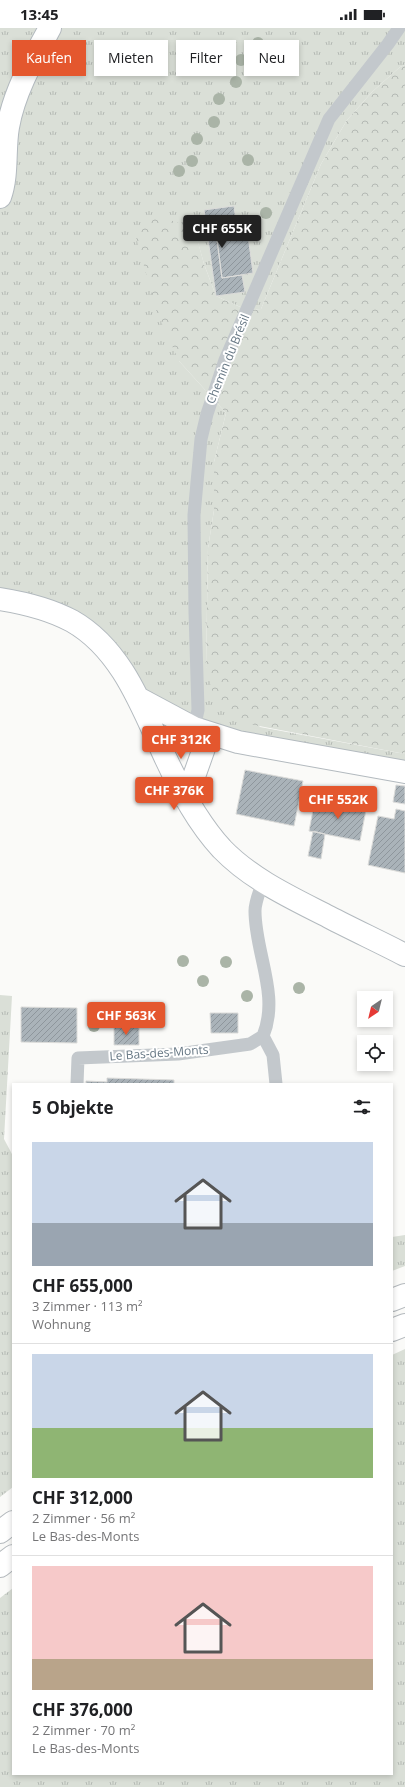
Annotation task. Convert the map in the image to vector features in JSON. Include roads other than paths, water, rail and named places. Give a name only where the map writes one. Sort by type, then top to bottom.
[{"type":"main road","points":[[0,197],[8,126],[13,106],[26,74],[50,28]]},
{"type":"main road","points":[[0,599],[26,604],[51,612],[73,622],[95,639],[115,660],[138,698],[186,799],[200,822],[222,849],[263,881],[301,903],[405,955]]},
{"type":"main road","points":[[138,698],[202,731],[238,742],[405,772]]},
{"type":"main road","points":[[186,799],[202,731]]},
{"type":"main road","points":[[393,1300],[405,1295]]},
{"type":"main road","points":[[393,1330],[405,1325]]},
{"type":"main road","points":[[0,1532],[12,1523]]},
{"type":"main road","points":[[0,1566],[12,1557]]},
{"type":"lane","name":"Chemin du Brésil","points":[[202,731],[198,710],[194,515],[201,439],[207,414],[225,360],[329,119],[399,28]]},
{"type":"lane","points":[[263,881],[255,909],[269,995],[269,1012],[263,1036],[273,1055],[276,1083]]},
{"type":"lane","name":"Le Bas-des-Monts","points":[[77,1083],[78,1058],[178,1054],[250,1044],[263,1036]]}]
